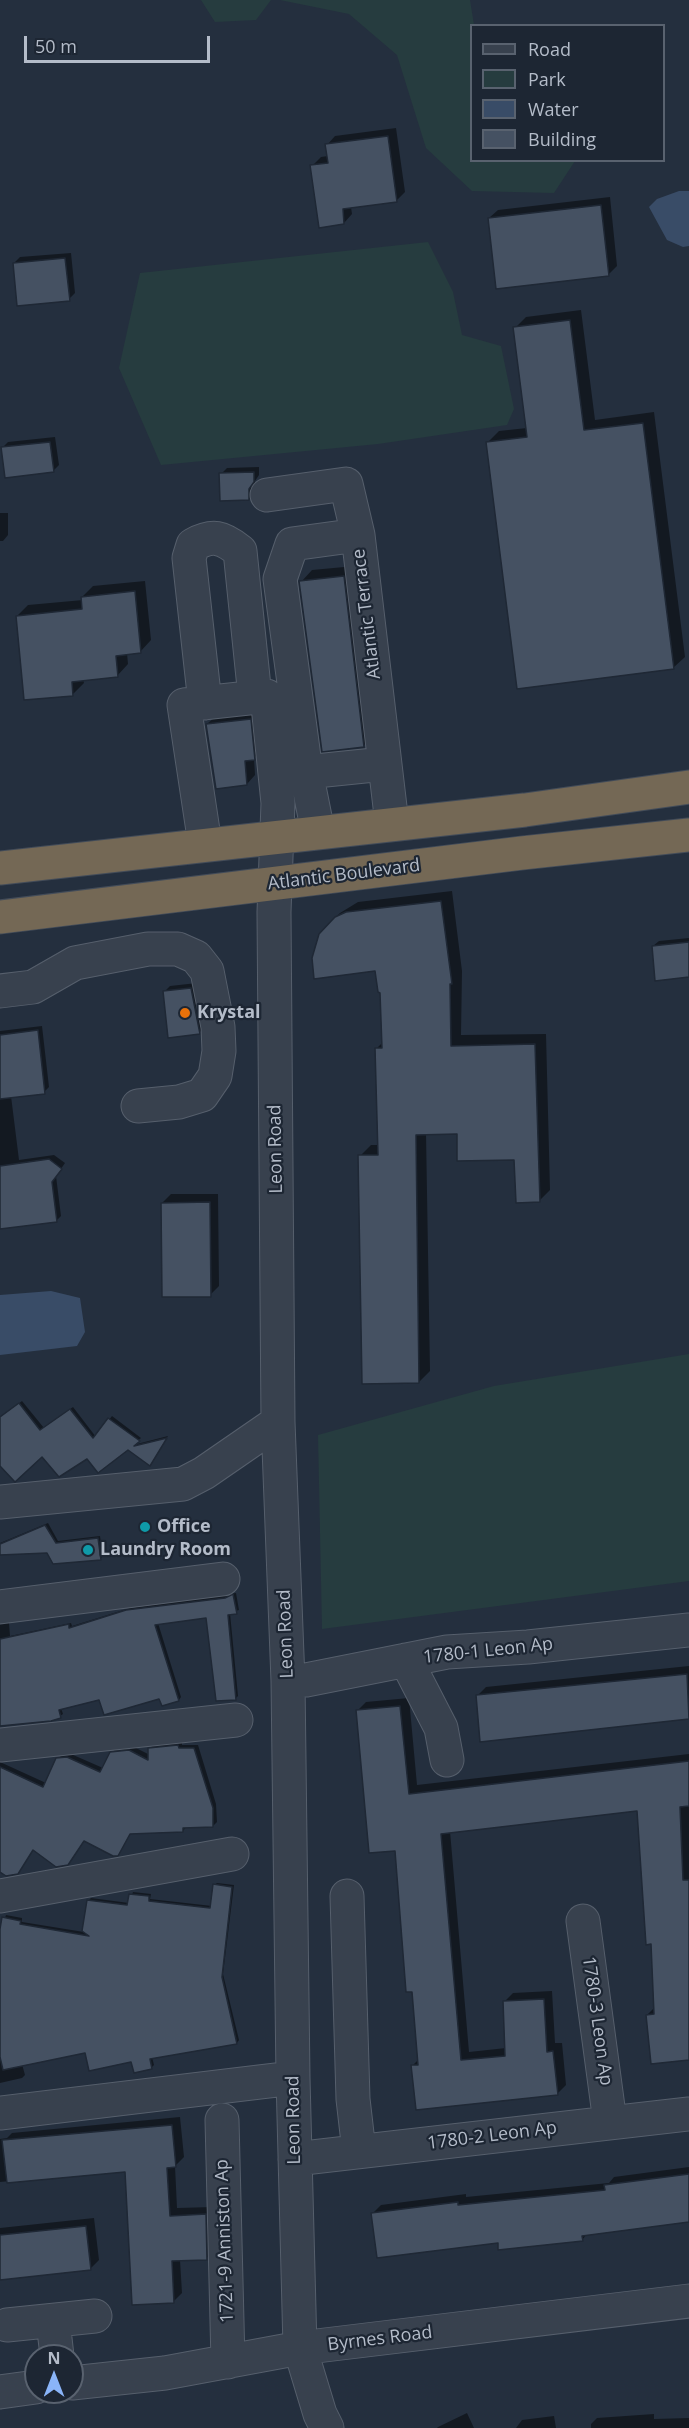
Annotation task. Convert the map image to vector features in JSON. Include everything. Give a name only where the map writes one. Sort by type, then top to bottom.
[{"type":"highway","points":[[0,868],[525,810],[689,787]]},
{"type":"highway","name":"Atlantic Boulevard","points":[[0,916],[689,835]]},
{"type":"street","name":"Atlantic Terrace","points":[[267,495],[346,484],[358,535],[392,824]]},
{"type":"street","points":[[205,703],[189,558],[193,545],[208,537],[227,541],[240,551],[358,535]]},
{"type":"street","points":[[292,544],[280,579],[306,772],[318,832]]},
{"type":"street","points":[[204,844],[184,705],[255,697],[240,551]]},
{"type":"street","name":"Leon Road","points":[[255,697],[267,696],[278,803],[275,884],[278,1422],[288,1681],[293,2078],[300,2348],[320,2415],[327,2428]]},
{"type":"street","points":[[306,772],[384,764]]},
{"type":"street","points":[[0,991],[33,987],[75,963],[148,949],[178,949],[196,957],[207,971],[218,1027],[219,1051],[214,1076],[202,1095],[179,1102],[138,1106]]},
{"type":"street","points":[[0,1502],[183,1484],[204,1473],[278,1422]]},
{"type":"street","points":[[0,1607],[223,1579]]},
{"type":"street","name":"1780-1 Leon Ap","points":[[288,1681],[306,1680],[447,1652],[528,1647],[689,1630]]},
{"type":"street","points":[[406,1660],[441,1728],[447,1760]]},
{"type":"street","points":[[0,1745],[236,1720]]},
{"type":"street","points":[[0,1896],[232,1854]]},
{"type":"street","points":[[347,1896],[352,2099],[359,2151]]},
{"type":"street","name":"1780-3 Leon Ap","points":[[583,1921],[610,2122]]},
{"type":"street","points":[[0,2113],[293,2078]]},
{"type":"street","name":"1780-2 Leon Ap","points":[[295,2159],[689,2114]]},
{"type":"street","name":"1721-9 Anniston Ap","points":[[222,2120],[228,2362]]},
{"type":"street","name":"Byrnes Road","points":[[84,2382],[165,2373],[300,2348],[689,2301]]},
{"type":"street","points":[[7,2325],[95,2316]]},
{"type":"street","points":[[53,2320],[56,2344]]},
{"type":"street","points":[[0,2392],[24,2389]]},
{"type":"green space","points":[[201,0],[271,0],[256,20],[215,22]]},
{"type":"green space","points":[[280,0],[470,0],[474,24],[470,24],[470,162],[574,162],[554,193],[472,191],[426,148],[397,55],[349,14]]},
{"type":"green space","points":[[428,242],[453,292],[462,335],[501,346],[514,409],[507,425],[378,444],[161,465],[119,368],[140,273]]},
{"type":"green space","points":[[689,1354],[689,1581],[322,1629],[318,1435],[494,1386]]},
{"type":"water","points":[[679,191],[689,191],[689,246],[683,247],[667,240],[649,207],[657,199]]},
{"type":"water","points":[[51,1291],[80,1298],[85,1332],[77,1346],[0,1355],[0,1295]]},
{"type":"building","points":[[388,136],[397,202],[343,209],[344,224],[319,228],[310,165],[328,163],[325,144]]},
{"type":"building","points":[[601,205],[609,276],[496,289],[488,218]]},
{"type":"building","points":[[65,258],[70,301],[17,306],[13,263]]},
{"type":"building","points":[[570,320],[584,430],[643,423],[674,669],[517,689],[486,442],[527,437],[513,327]]},
{"type":"building","points":[[50,442],[54,472],[5,478],[1,447]]},
{"type":"building","points":[[254,472],[254,482],[249,489],[249,500],[220,501],[219,473]]},
{"type":"building","points":[[344,576],[364,747],[322,752],[299,581]]},
{"type":"building","points":[[135,591],[141,653],[116,656],[118,677],[72,682],[73,696],[24,700],[16,616],[82,609],[81,597]]},
{"type":"building","points":[[251,719],[255,760],[245,761],[247,785],[216,789],[206,724]]},
{"type":"building","points":[[441,901],[452,984],[450,984],[451,1046],[535,1044],[540,1202],[516,1203],[514,1160],[457,1161],[457,1134],[416,1135],[419,1383],[362,1384],[358,1155],[378,1155],[375,1048],[382,1048],[380,993],[375,971],[314,979],[312,958],[319,934],[335,917],[346,912]]},
{"type":"building","points":[[689,942],[689,977],[655,981],[652,946]]},
{"type":"building","name":"Krystal","points":[[191,988],[200,1034],[168,1038],[163,991]]},
{"type":"building","points":[[38,1030],[45,1094],[0,1099],[0,1035]]},
{"type":"building","points":[[49,1159],[62,1169],[52,1182],[57,1222],[0,1229],[0,1166]]},
{"type":"building","points":[[210,1202],[211,1297],[162,1297],[161,1203]]},
{"type":"building","points":[[19,1403],[40,1430],[70,1409],[93,1438],[108,1418],[140,1441],[134,1446],[167,1438],[150,1466],[128,1450],[98,1473],[87,1459],[59,1477],[42,1457],[15,1482],[0,1466],[0,1417]]},
{"type":"building","points":[[45,1525],[56,1543],[98,1538],[101,1560],[53,1564],[47,1553],[0,1555],[0,1544]]},
{"type":"building","points":[[233,1594],[237,1614],[228,1615],[236,1700],[216,1701],[206,1618],[155,1625],[179,1701],[162,1706],[159,1699],[104,1715],[99,1700],[59,1710],[61,1718],[51,1721],[0,1726],[0,1639],[69,1624],[69,1628],[126,1610],[225,1598]]},
{"type":"building","points":[[687,1674],[689,1719],[480,1742],[476,1695]]},
{"type":"building","points":[[400,1706],[409,1794],[689,1761],[689,1806],[680,1807],[683,1880],[689,1880],[689,2060],[651,2064],[646,2015],[654,2014],[651,1944],[646,1945],[637,1811],[441,1834],[461,2060],[505,2056],[503,2001],[544,1999],[547,2052],[553,2051],[558,2095],[416,2110],[411,2065],[418,2065],[412,1992],[406,1992],[395,1851],[369,1853],[356,1710]]},
{"type":"building","points":[[178,1745],[179,1748],[194,1748],[213,1808],[213,1827],[183,1828],[183,1832],[130,1834],[118,1856],[113,1856],[84,1841],[68,1865],[56,1867],[33,1850],[18,1874],[6,1876],[0,1872],[0,1767],[43,1787],[56,1758],[67,1757],[100,1772],[110,1752],[129,1750],[148,1760],[148,1748]]},
{"type":"building","points":[[213,1884],[232,1887],[222,1977],[237,2044],[150,2059],[152,2069],[134,2073],[131,2062],[89,2071],[85,2053],[3,2070],[0,2057],[0,1929],[2,1917],[21,1921],[20,1924],[89,1936],[82,1931],[87,1900],[127,1905],[129,1894],[149,1896],[149,1901],[210,1908]]},
{"type":"building","points":[[172,2125],[176,2167],[167,2168],[170,2216],[206,2214],[207,2260],[172,2261],[174,2303],[132,2305],[125,2172],[7,2183],[2,2140]]},
{"type":"building","points":[[689,2174],[689,2222],[582,2236],[583,2241],[498,2250],[498,2243],[377,2258],[371,2213],[458,2202],[458,2205],[605,2190],[604,2185]]},
{"type":"building","points":[[86,2226],[91,2270],[0,2280],[0,2235]]},
{"type":"place","name":"Krystal","points":[[185,1013]]},
{"type":"place","name":"Office","points":[[145,1527]]},
{"type":"place","name":"Laundry Room","points":[[88,1550]]}]
